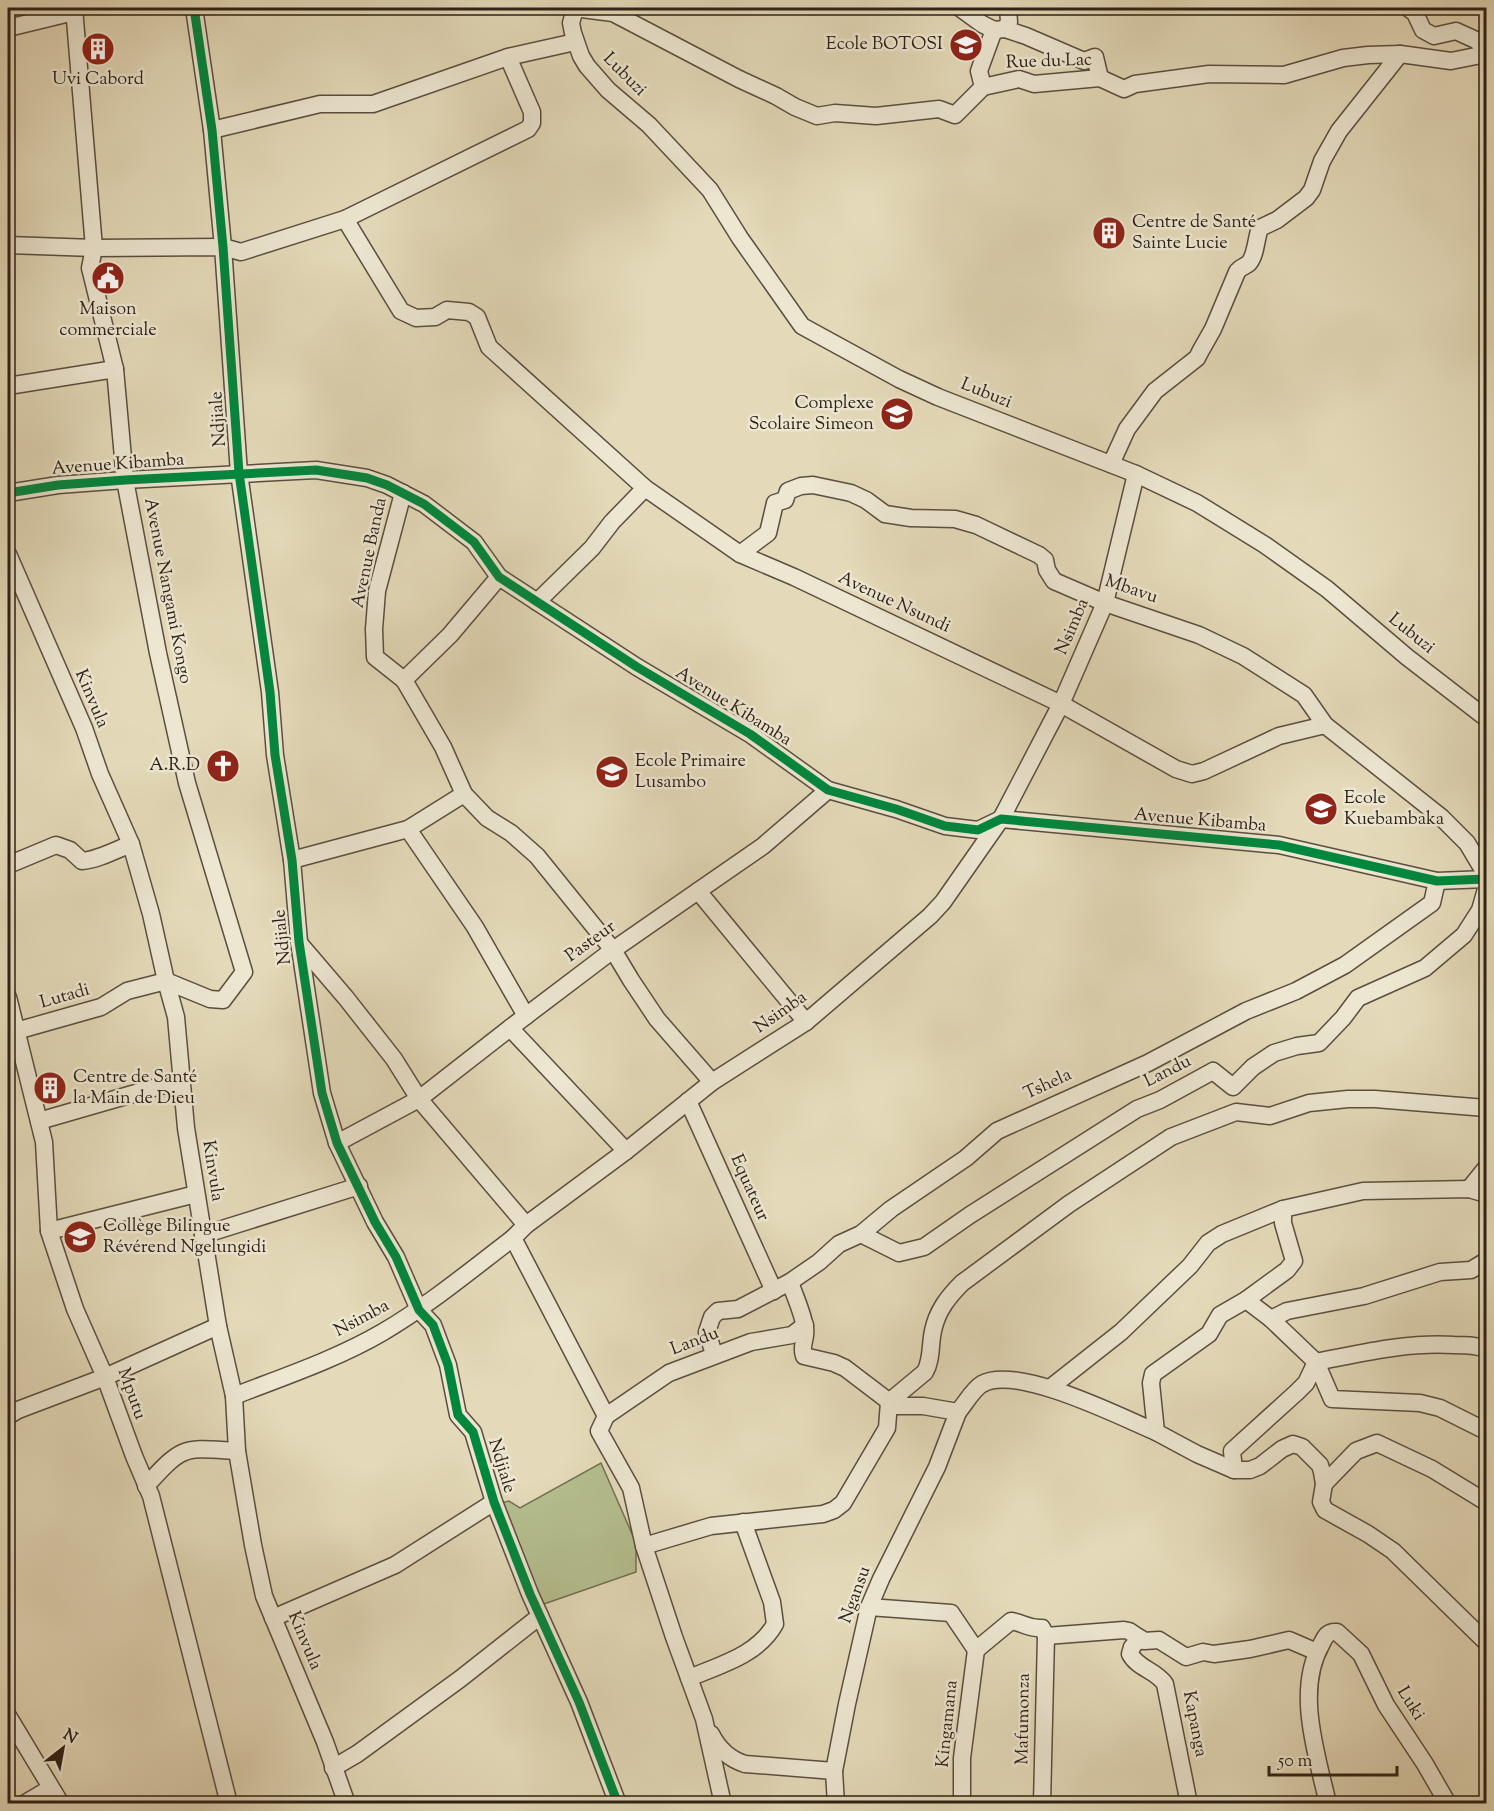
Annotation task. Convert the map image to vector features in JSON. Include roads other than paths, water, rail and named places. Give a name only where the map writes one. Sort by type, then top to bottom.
[{"type":"street","name":"Ndjiale","points":[[194,8],[212,130],[224,247],[239,473],[270,692],[275,755],[292,860],[299,942],[322,1093],[337,1143],[378,1228],[396,1257],[419,1310],[434,1325],[448,1365],[458,1415],[473,1432],[494,1502],[540,1617],[579,1702],[618,1803]]},
{"type":"street","name":"Rue du Lac","points":[[574,8],[614,13],[738,79],[818,116],[835,113],[876,116],[939,109],[955,115],[983,87],[1019,79],[1034,84],[1100,78],[1124,89],[1135,84],[1209,74],[1284,75],[1343,58],[1368,55],[1400,54],[1451,61],[1486,54]]},
{"type":"street","name":"Lubuzi","points":[[574,8],[571,22],[575,42],[587,66],[608,90],[649,125],[715,197],[740,238],[795,317],[806,329],[899,379],[938,397],[1136,474],[1197,503],[1265,545],[1318,582],[1407,657],[1486,718]]},
{"type":"street","points":[[960,8],[982,24],[1048,44],[1084,60],[1095,57],[1100,78]]},
{"type":"street","points":[[983,87],[979,71],[999,29],[1009,22],[1008,8]]},
{"type":"street","points":[[1408,8],[1415,13],[1423,30],[1434,36],[1456,31],[1478,41],[1486,54]]},
{"type":"street","points":[[8,28],[74,10]]},
{"type":"street","name":"Avenue Nangami Kongo","points":[[74,10],[94,248],[90,268],[115,369],[125,480],[158,653],[187,783],[243,970],[243,974],[223,1000],[210,999],[166,981]]},
{"type":"street","points":[[212,130],[320,104],[373,104],[508,57],[575,42]]},
{"type":"street","points":[[1111,464],[1127,429],[1155,391],[1197,358],[1207,341],[1239,268],[1248,264],[1252,257],[1260,228],[1277,220],[1306,198],[1312,190],[1322,161],[1338,131],[1400,54]]},
{"type":"street","points":[[8,245],[94,248],[224,247],[241,252],[345,219],[528,129],[533,118],[532,112],[508,57]]},
{"type":"street","name":"Avenue Nsundi","points":[[345,219],[401,310],[416,318],[435,316],[447,310],[469,312],[477,316],[489,347],[645,488],[740,554],[794,577],[1061,704],[1161,762],[1192,774],[1204,771],[1279,736],[1325,725]]},
{"type":"street","points":[[8,386],[115,369]]},
{"type":"street","name":"Avenue Kibamba","points":[[8,493],[58,485],[239,473],[316,470],[367,478],[424,504],[474,542],[499,577],[638,667],[750,734],[828,790],[896,809],[945,826],[978,830],[1001,819],[1279,845],[1437,881],[1486,879]]},
{"type":"street","name":"Nsimba","points":[[234,1396],[362,1343],[419,1310],[712,1082],[806,1022],[943,903],[1001,819],[1061,704],[1105,603],[1136,474]]},
{"type":"street","name":"Mbavu","points":[[740,554],[768,533],[775,503],[785,501],[788,492],[801,486],[813,485],[851,493],[866,500],[885,514],[911,518],[955,519],[976,525],[1039,555],[1054,580],[1105,603],[1199,635],[1242,656],[1304,695],[1325,725],[1434,810],[1467,843],[1486,875]]},
{"type":"street","points":[[537,602],[592,548],[612,522],[645,488]]},
{"type":"street","name":"Avenue Banda","points":[[403,493],[377,591],[374,629],[375,657],[404,680]]},
{"type":"street","name":"Kinvula","points":[[8,554],[84,728],[99,774],[131,844],[152,914],[176,1017],[181,1080],[196,1194],[218,1326],[234,1396],[237,1451],[259,1575],[264,1596],[325,1742],[347,1803]]},
{"type":"street","points":[[499,577],[450,635],[404,680],[444,747],[464,794],[487,818],[511,833],[537,856],[612,950],[657,1018],[712,1082]]},
{"type":"street","name":"Pasteur","points":[[337,1143],[419,1099],[612,950],[763,846],[828,790]]},
{"type":"street","points":[[292,860],[408,829],[464,794]]},
{"type":"street","points":[[408,829],[475,927],[526,1016]]},
{"type":"street","points":[[8,865],[56,845],[64,846],[82,861],[86,861],[131,844]]},
{"type":"street","name":"Tshela","points":[[714,1354],[707,1332],[712,1317],[718,1311],[738,1309],[790,1282],[819,1262],[839,1244],[861,1234],[891,1209],[966,1158],[997,1131],[1090,1087],[1148,1063],[1246,1011],[1296,992],[1345,965],[1432,903],[1437,881]]},
{"type":"street","name":"Landu","points":[[861,1234],[899,1253],[924,1247],[970,1215],[1137,1109],[1160,1101],[1213,1071],[1233,1087],[1252,1067],[1274,1053],[1297,1046],[1319,1043],[1358,998],[1425,968],[1464,935],[1480,910],[1486,889]]},
{"type":"street","points":[[698,891],[806,1022]]},
{"type":"street","points":[[299,942],[394,1059],[419,1099],[526,1225]]},
{"type":"street","name":"Lutadi","points":[[12,1034],[101,1007],[128,991],[166,981]]},
{"type":"street","name":"Mputu","points":[[8,997],[12,1034],[44,1142],[50,1232],[75,1309],[105,1377],[156,1514],[229,1803]]},
{"type":"street","points":[[510,1028],[626,1151]]},
{"type":"street","points":[[39,1121],[181,1080]]},
{"type":"street","points":[[644,1546],[711,1527],[823,1514],[834,1510],[843,1503],[887,1428],[889,1402],[925,1372],[928,1366],[933,1329],[947,1298],[962,1283],[1069,1204],[1171,1137],[1236,1112],[1270,1116],[1309,1103],[1328,1100],[1375,1099],[1486,1108]]},
{"type":"street","name":"Equateur","points":[[688,1101],[774,1291]]},
{"type":"street","points":[[1469,1189],[1486,1168]]},
{"type":"street","points":[[203,1235],[359,1186]]},
{"type":"street","points":[[1050,1388],[1121,1332],[1190,1266],[1208,1243],[1222,1234],[1283,1209],[1363,1191],[1469,1189],[1486,1194]]},
{"type":"street","points":[[50,1232],[196,1194]]},
{"type":"street","points":[[1156,1432],[1151,1383],[1153,1374],[1209,1334],[1220,1315],[1246,1300],[1287,1270],[1294,1261],[1283,1223],[1283,1209]]},
{"type":"street","points":[[513,1238],[606,1416],[599,1431],[629,1482],[644,1546],[674,1637],[716,1745],[736,1762],[745,1764],[834,1771]]},
{"type":"street","points":[[1271,1319],[1287,1311],[1364,1296],[1440,1272],[1471,1270],[1486,1261]]},
{"type":"street","points":[[790,1282],[805,1325],[806,1335],[801,1344],[804,1356],[845,1368],[898,1407],[923,1406],[958,1412],[982,1384],[1000,1379],[1015,1380],[1050,1388],[1156,1432],[1197,1454],[1234,1470],[1250,1470],[1260,1466],[1282,1449],[1293,1444],[1298,1445],[1320,1465],[1324,1484],[1321,1502],[1325,1510],[1375,1538],[1393,1551],[1486,1642]]},
{"type":"street","points":[[1246,1300],[1271,1319],[1316,1362],[1332,1399],[1420,1403],[1440,1408],[1486,1431]]},
{"type":"street","name":"Landu","points":[[606,1416],[669,1372],[751,1342],[792,1335],[805,1325]]},
{"type":"street","points":[[8,1416],[18,1410],[105,1377],[218,1326]]},
{"type":"street","points":[[1316,1362],[1409,1344],[1461,1345],[1486,1349]]},
{"type":"street","points":[[1234,1470],[1232,1451],[1298,1392],[1306,1383],[1316,1362]]},
{"type":"street","name":"Ngansu","points":[[836,1803],[834,1771],[869,1606],[880,1579],[937,1467],[958,1412]]},
{"type":"street","points":[[1324,1484],[1356,1451],[1377,1443],[1432,1469],[1486,1502]]},
{"type":"street","points":[[146,1486],[167,1463],[183,1451],[192,1448],[237,1451]]},
{"type":"street","points":[[273,1618],[395,1565],[494,1502]]},
{"type":"street","points":[[689,1677],[748,1652],[756,1647],[775,1624],[772,1602],[743,1522]]},
{"type":"street","points":[[869,1606],[951,1613],[976,1650],[1011,1621],[1019,1622],[1026,1627],[1042,1628],[1046,1636],[1130,1631],[1148,1641],[1159,1641],[1186,1658],[1203,1652],[1214,1654],[1250,1649],[1288,1640],[1317,1652],[1313,1665],[1309,1716],[1328,1803]]},
{"type":"street","points":[[333,1768],[357,1754],[460,1679],[540,1617]]},
{"type":"street","name":"Luki","points":[[1317,1652],[1327,1635],[1337,1632],[1360,1654],[1386,1705],[1448,1803]]},
{"type":"street","name":"Mafumonza","points":[[1042,1803],[1046,1636]]},
{"type":"street","name":"Kapanga","points":[[1140,1638],[1132,1647],[1130,1654],[1140,1666],[1156,1673],[1166,1684],[1189,1803]]},
{"type":"street","name":"Kingamana","points":[[962,1803],[962,1758],[976,1650]]},
{"type":"street","points":[[8,1716],[61,1803]]},
{"type":"street","points":[[704,1719],[723,1803]]},
{"type":"street","points":[[24,1803],[51,1788]]},
{"type":"place","name":"Ecole BOTOSI","points":[[966,45]]},
{"type":"place","name":"Uvi Cabord","points":[[98,49]]},
{"type":"place","name":"Centre de Santé Sainte Lucie","points":[[1109,233]]},
{"type":"place","name":"Maison commerciale","points":[[108,278]]},
{"type":"place","name":"Complexe Scolaire Simeon","points":[[897,414]]},
{"type":"place","name":"A.R.D","points":[[223,766]]},
{"type":"place","name":"Ecole Primaire Lusambo","points":[[612,772]]},
{"type":"place","name":"Ecole Kuebambaka","points":[[1321,809]]},
{"type":"place","name":"Centre de Santé la Main de Dieu","points":[[50,1088]]},
{"type":"place","name":"Collège Bilingue Révérend Ngelungidi","points":[[80,1237]]}]
